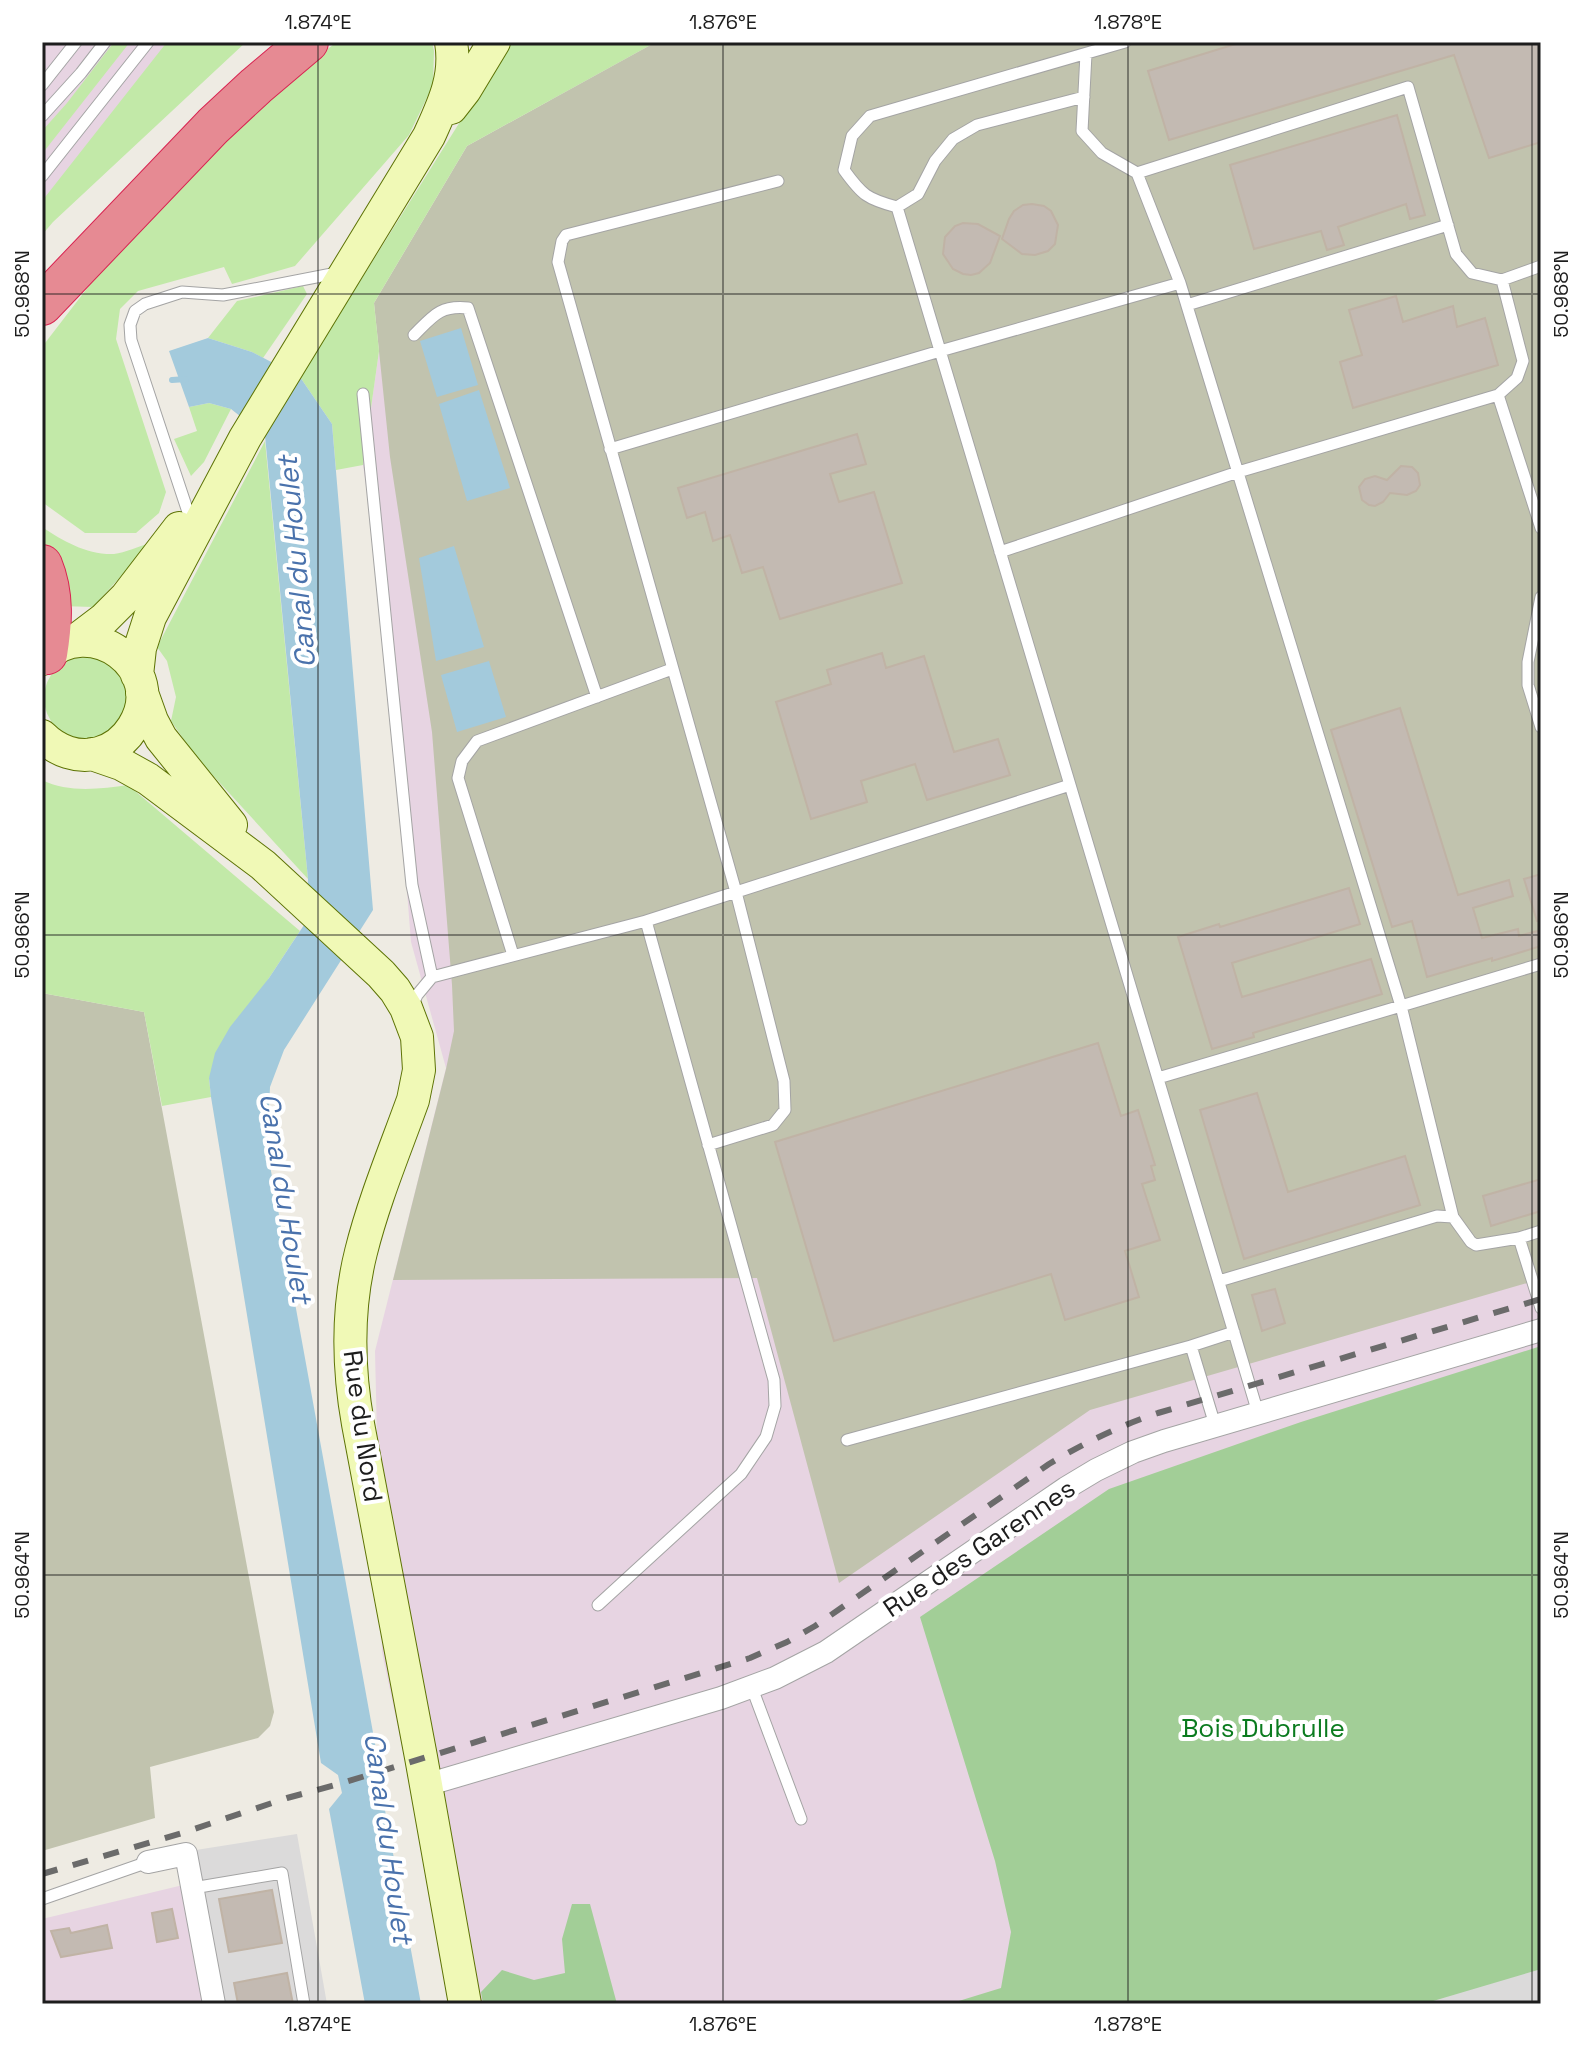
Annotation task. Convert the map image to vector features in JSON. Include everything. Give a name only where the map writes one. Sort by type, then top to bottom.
[{"type":"highway","points":[[42,263],[272,42]]},
{"type":"highway","points":[[42,305],[213,126],[308,42]]},
{"type":"highway","points":[[42,565],[51,597],[55,652]]},
{"type":"street","points":[[429,136],[449,87],[453,63],[451,42]]},
{"type":"street","points":[[92,754],[110,749],[129,733],[138,717],[140,648],[150,617],[245,438],[429,136],[465,90],[494,42]]},
{"type":"street","points":[[55,652],[104,619],[126,597],[245,438]]},
{"type":"street","points":[[55,652],[94,641],[112,648],[127,659],[140,684]]},
{"type":"street","name":"Rue du Nord","points":[[140,684],[161,738],[263,865]]},
{"type":"street","name":"Rue du Nord","points":[[46,741],[75,754],[92,754],[121,764],[148,779],[263,865],[370,963],[395,990],[409,1013],[418,1048],[418,1081],[360,1254],[353,1300],[351,1360],[358,1424],[465,2004]]},
{"type":"street","name":"Rue des Garennes","points":[[426,1785],[752,1688],[793,1670],[842,1642],[1066,1488],[1133,1452],[1541,1330]]},
{"type":"street","points":[[148,1862],[186,1854],[214,2004]]},
{"type":"lane","points":[[42,85],[76,42]]},
{"type":"lane","points":[[42,116],[105,42]]},
{"type":"lane","points":[[42,176],[148,42]]},
{"type":"lane","points":[[1084,97],[977,125],[953,139],[935,161],[918,194],[897,207],[872,201],[844,170],[852,136],[870,116],[1125,42]]},
{"type":"lane","points":[[1086,54],[1082,131],[1102,153],[1137,173],[1180,283],[1401,1006],[1453,1217],[1476,1245],[1541,1231]]},
{"type":"lane","points":[[1137,173],[1408,87],[1456,254],[1472,273],[1502,280],[1541,266]]},
{"type":"lane","points":[[708,1145],[773,1125],[785,1110],[784,1081],[736,892],[558,262],[566,235],[778,181]]},
{"type":"lane","points":[[897,207],[1258,1413]]},
{"type":"lane","points":[[1187,305],[1448,225]]},
{"type":"lane","points":[[189,515],[131,340],[130,325],[135,311],[145,304],[182,292],[223,295],[346,271]]},
{"type":"lane","points":[[1000,552],[1238,472],[1498,395],[1517,378],[1523,361],[1502,280]]},
{"type":"lane","points":[[610,449],[1180,283]]},
{"type":"lane","points":[[414,335],[434,314],[453,306],[468,308],[597,697]]},
{"type":"lane","points":[[363,394],[412,885],[432,977]]},
{"type":"lane","points":[[1498,395],[1541,528]]},
{"type":"lane","points":[[1541,597],[1528,662],[1528,685],[1541,727]]},
{"type":"lane","points":[[513,955],[458,778],[462,761],[477,741],[672,669]]},
{"type":"lane","points":[[409,1013],[417,995],[432,977],[646,921],[1070,785]]},
{"type":"lane","points":[[598,1605],[741,1474],[766,1437],[775,1406],[774,1380],[646,921]]},
{"type":"lane","points":[[1158,1078],[1541,964]]},
{"type":"lane","points":[[1219,1281],[1437,1216],[1453,1217]]},
{"type":"lane","points":[[1519,1238],[1541,1308]]},
{"type":"lane","points":[[847,1440],[1234,1332]]},
{"type":"lane","points":[[1191,1346],[1215,1425]]},
{"type":"lane","points":[[752,1688],[801,1819]]},
{"type":"lane","points":[[42,1899],[148,1862]]},
{"type":"lane","points":[[193,1888],[282,1873],[304,2004]]},
{"type":"shaded area","points":[[42,42],[210,42],[42,227]]},
{"type":"shaded area","points":[[607,42],[1541,42],[1541,1964],[1412,2004],[448,2004],[441,1933],[382,1652],[375,1351],[446,1068],[411,942],[386,625],[363,465],[379,351],[412,241]]},
{"type":"shaded area","points":[[656,42],[1541,42],[1541,1279],[1090,1410],[839,1583],[757,1278],[393,1280],[454,1031],[432,732],[390,457],[374,303],[467,146]]},
{"type":"shaded area","points":[[42,993],[144,1012],[274,1712],[270,1726],[258,1738],[150,1767],[155,1818],[42,1851]]},
{"type":"shaded area","points":[[297,1834],[327,2004],[205,2004],[177,1853]]},
{"type":"shaded area","points":[[183,1885],[205,2004],[42,2004],[42,1919]]},
{"type":"shaded area","points":[[1541,1964],[1541,2004],[1412,2004]]},
{"type":"green space","points":[[114,42],[130,42],[42,154],[42,131]]},
{"type":"green space","points":[[167,42],[246,42],[42,235],[42,201]]},
{"type":"green space","points":[[337,42],[432,42],[433,85],[409,135],[295,266],[232,284],[224,267],[138,291],[120,309],[116,339],[166,492],[159,513],[136,533],[85,533],[42,502],[42,347],[105,265],[184,181],[302,68]]},
{"type":"green space","points":[[510,42],[656,42],[467,146],[374,303],[379,351],[363,465],[336,470],[332,424],[300,377]]},
{"type":"green space","points":[[303,286],[307,294],[263,358],[208,338],[237,301]]},
{"type":"green space","points":[[209,403],[231,409],[204,462],[191,476],[174,439],[197,431],[189,407]]},
{"type":"green space","points":[[265,441],[308,879],[196,757],[171,721],[176,697],[167,661],[157,647]]},
{"type":"green space","points":[[42,527],[76,546],[104,554],[151,543],[93,607],[60,606],[58,578],[42,542]]},
{"type":"green space","points":[[85,657],[101,660],[114,669],[123,682],[126,698],[123,714],[114,727],[101,736],[85,739],[69,736],[56,727],[47,714],[44,698],[47,682],[56,669],[69,660]]},
{"type":"green space","points":[[42,780],[73,788],[128,785],[300,931],[209,1078],[211,1097],[162,1106],[144,1012],[42,993]]},
{"type":"green space","name":"Bois Dubrulle","points":[[1541,1346],[1541,1969],[1423,2004],[949,2004],[1001,1988],[1011,1932],[995,1861],[920,1617],[1109,1489],[1301,1422]]},
{"type":"green space","points":[[572,1904],[590,1904],[617,2004],[483,2004],[481,1992],[502,1970],[534,1980],[565,1973],[562,1939]]},
{"type":"water","points":[[461,328],[478,385],[437,397],[420,341]]},
{"type":"water","points":[[208,338],[252,352],[300,377],[332,424],[373,910],[284,1050],[270,1087],[267,1149],[376,1749],[369,1765],[374,1786],[382,1794],[421,2004],[365,2004],[329,1809],[342,1793],[338,1775],[321,1763],[211,1097],[209,1078],[215,1053],[230,1027],[269,978],[306,922],[308,879],[265,436],[231,409],[209,403],[189,407],[169,351]]},
{"type":"water","points":[[479,390],[510,488],[467,501],[439,404]]},
{"type":"water","points":[[454,546],[484,647],[436,661],[419,558]]},
{"type":"water","points":[[489,661],[506,717],[457,732],[441,675]]},
{"type":"building","points":[[1242,42],[1541,42],[1541,142],[1489,158],[1454,55],[1169,140],[1148,71]]},
{"type":"building","points":[[1397,115],[1425,215],[1410,219],[1406,204],[1338,227],[1344,245],[1327,250],[1321,231],[1254,249],[1230,165]]},
{"type":"building","points":[[1032,204],[1051,211],[1058,225],[1055,244],[1048,251],[1035,255],[1022,254],[1002,239],[1014,211]]},
{"type":"building","points":[[978,224],[1000,236],[990,263],[979,273],[971,275],[953,269],[943,254],[945,237],[955,226]]},
{"type":"building","points":[[1396,296],[1403,322],[1453,306],[1457,327],[1485,318],[1498,365],[1353,408],[1340,362],[1362,355],[1349,310]]},
{"type":"building","points":[[857,434],[866,464],[830,474],[839,502],[874,492],[902,583],[780,619],[763,567],[742,573],[730,535],[713,541],[705,512],[687,518],[678,488]]},
{"type":"building","points":[[1401,466],[1412,467],[1418,473],[1420,485],[1416,491],[1407,495],[1390,493],[1375,506],[1362,500],[1359,487],[1365,479],[1375,476],[1387,480]]},
{"type":"building","points":[[882,653],[886,668],[924,656],[954,752],[998,739],[1010,775],[927,800],[915,764],[861,781],[867,802],[811,819],[776,702],[831,684],[827,670]]},
{"type":"building","points":[[1400,708],[1458,895],[1509,880],[1513,896],[1473,908],[1482,938],[1518,929],[1519,936],[1541,930],[1541,946],[1427,977],[1412,921],[1392,927],[1331,730]]},
{"type":"building","points":[[1541,874],[1541,920],[1537,921],[1524,879]]},
{"type":"building","points":[[1349,888],[1360,924],[1232,963],[1242,997],[1371,959],[1382,994],[1253,1033],[1254,1037],[1212,1049],[1178,937]]},
{"type":"building","points":[[1098,1043],[1121,1116],[1138,1110],[1155,1165],[1151,1166],[1155,1180],[1142,1184],[1160,1240],[1125,1251],[1139,1297],[1065,1320],[1051,1274],[834,1341],[775,1142]]},
{"type":"building","points":[[1257,1093],[1288,1192],[1405,1156],[1420,1205],[1244,1259],[1200,1110]]},
{"type":"building","points":[[1541,1179],[1541,1211],[1491,1226],[1483,1196]]},
{"type":"building","points":[[1275,1289],[1285,1323],[1262,1331],[1252,1295]]},
{"type":"building","points":[[272,1890],[282,1943],[229,1952],[219,1899]]},
{"type":"building","points":[[172,1909],[178,1938],[157,1942],[152,1913]]},
{"type":"building","points":[[107,1925],[112,1948],[61,1957],[51,1931],[69,1928],[71,1933]]},
{"type":"building","points":[[287,1973],[293,2004],[238,2004],[234,1983]]},
{"type":"waterway","name":"Canal du Houlet","points":[[172,380],[186,379]]},
{"type":"railway","points":[[42,1874],[750,1658],[815,1626],[1049,1464],[1116,1429],[1158,1413],[1541,1299]]}]
